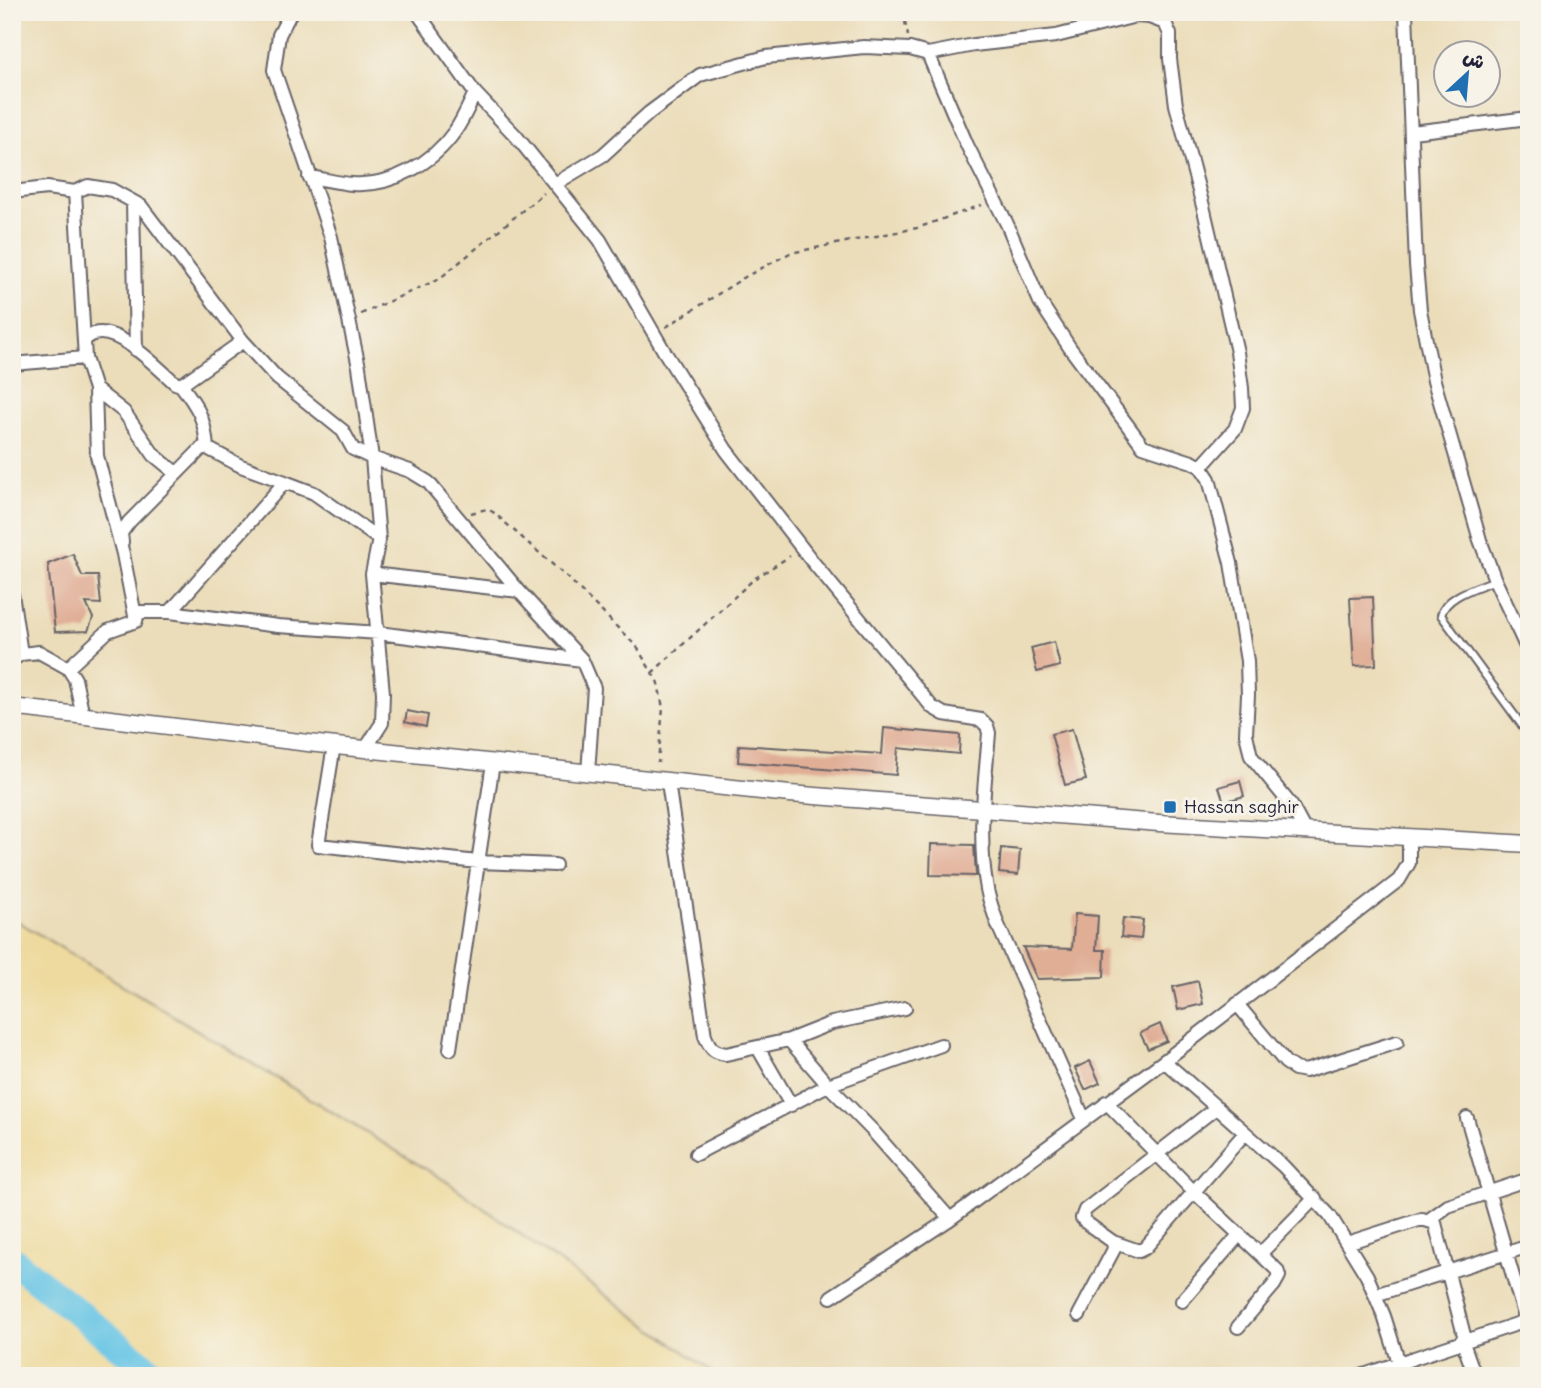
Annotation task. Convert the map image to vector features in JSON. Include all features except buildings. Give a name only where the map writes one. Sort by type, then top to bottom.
[{"type":"street","points":[[291,12],[279,35],[274,70],[331,237],[359,367],[372,458],[379,540],[372,574],[383,693],[382,723],[366,748]]},
{"type":"street","points":[[417,12],[475,93],[516,136],[600,240],[654,335],[726,450],[802,548],[932,707],[944,714],[981,720],[987,726],[989,733],[982,809],[982,858],[987,892],[998,925],[1084,1119]]},
{"type":"street","points":[[1406,12],[1420,310],[1434,381],[1480,540],[1495,580],[1529,653]]},
{"type":"street","points":[[555,184],[603,155],[649,113],[700,75],[766,57],[864,47],[928,54],[974,45],[1056,36],[1136,16],[1165,23],[1170,34],[1170,59],[1176,105],[1204,210],[1237,352],[1242,388],[1242,408],[1234,429],[1200,467]]},
{"type":"street","points":[[928,54],[967,145],[1041,302],[1070,348],[1143,446],[1180,457],[1200,467],[1209,479],[1231,563],[1247,662],[1246,734],[1251,757],[1291,805],[1305,831]]},
{"type":"street","points":[[309,177],[355,184],[379,181],[422,164],[438,152],[456,131],[475,93]]},
{"type":"street","points":[[1412,132],[1529,118]]},
{"type":"street","points":[[12,192],[47,188],[75,191],[88,186],[112,190],[141,206],[243,341],[277,378],[343,431],[353,449],[410,471],[428,482],[519,591],[582,660],[594,688],[588,773]]},
{"type":"street","points":[[75,191],[85,358],[94,389],[97,456],[123,554],[136,621]]},
{"type":"street","points":[[133,202],[136,350]]},
{"type":"street","points":[[84,340],[95,333],[109,334],[124,341],[181,385],[201,414],[207,448]]},
{"type":"street","points":[[181,385],[243,341]]},
{"type":"street","points":[[12,364],[85,358]]},
{"type":"street","points":[[94,389],[124,412],[155,454],[176,473]]},
{"type":"street","points":[[123,554],[121,533],[202,448],[241,466],[314,493],[379,540]]},
{"type":"street","points":[[170,612],[285,482]]},
{"type":"street","points":[[372,574],[519,591]]},
{"type":"street","points":[[12,594],[17,657],[39,652],[68,668],[75,679],[83,716]]},
{"type":"street","points":[[136,621],[138,612],[170,612],[278,626],[379,633],[582,660]]},
{"type":"street","points":[[68,668],[108,631],[136,621]]},
{"type":"street","points":[[12,707],[790,794],[1159,823],[1529,844]]},
{"type":"street","points":[[334,745],[318,845],[478,862],[555,865]]},
{"type":"street","points":[[450,1049],[493,762]]},
{"type":"street","points":[[662,781],[705,1036],[711,1049],[726,1054],[758,1048],[789,1040],[832,1023],[905,1008]]},
{"type":"street","points":[[831,1297],[950,1219],[1399,880],[1409,863],[1409,836]]},
{"type":"street","points":[[1237,1004],[1285,1062],[1295,1069],[1306,1071],[1397,1042]]},
{"type":"street","points":[[789,1040],[950,1219]]},
{"type":"street","points":[[696,1154],[828,1085],[942,1045]]},
{"type":"street","points":[[758,1048],[791,1105]]},
{"type":"street","points":[[1164,1060],[1315,1198],[1330,1216],[1367,1276],[1401,1369]]},
{"type":"street","points":[[1107,1102],[1195,1192],[1277,1270],[1279,1276],[1275,1285],[1238,1327]]},
{"type":"street","points":[[1217,1107],[1085,1210],[1082,1217],[1088,1224],[1112,1242],[1139,1251],[1145,1248],[1245,1133]]},
{"type":"street","points":[[1361,1376],[1401,1369],[1464,1340],[1527,1320],[1467,1118]]},
{"type":"street","points":[[1347,1243],[1422,1219],[1430,1219],[1448,1206],[1529,1179]]},
{"type":"street","points":[[1260,1254],[1315,1198]]},
{"type":"street","points":[[1430,1219],[1435,1223],[1439,1235],[1475,1376]]},
{"type":"street","points":[[1182,1301],[1240,1235]]},
{"type":"street","points":[[1079,1315],[1114,1249],[1112,1242]]},
{"type":"street","points":[[1375,1295],[1529,1246]]},
{"type":"lane","points":[[1495,580],[1449,601],[1441,615],[1529,735]]},
{"type":"path","points":[[903,12],[910,50]]},
{"type":"path","points":[[349,320],[439,279],[555,184]]},
{"type":"path","points":[[654,335],[790,253],[917,228],[995,200]]},
{"type":"path","points":[[458,519],[477,510],[487,509],[493,512],[569,579],[637,647],[658,683],[663,708],[662,781]]},
{"type":"path","points":[[652,673],[754,579],[802,548]]},
{"type":"sand","points":[[12,918],[449,1183],[718,1376],[12,1376]]},
{"type":"waterway","points":[[12,1260],[157,1376]]},
{"type":"place","name":"Hassan saghir","points":[[1170,807]]}]
